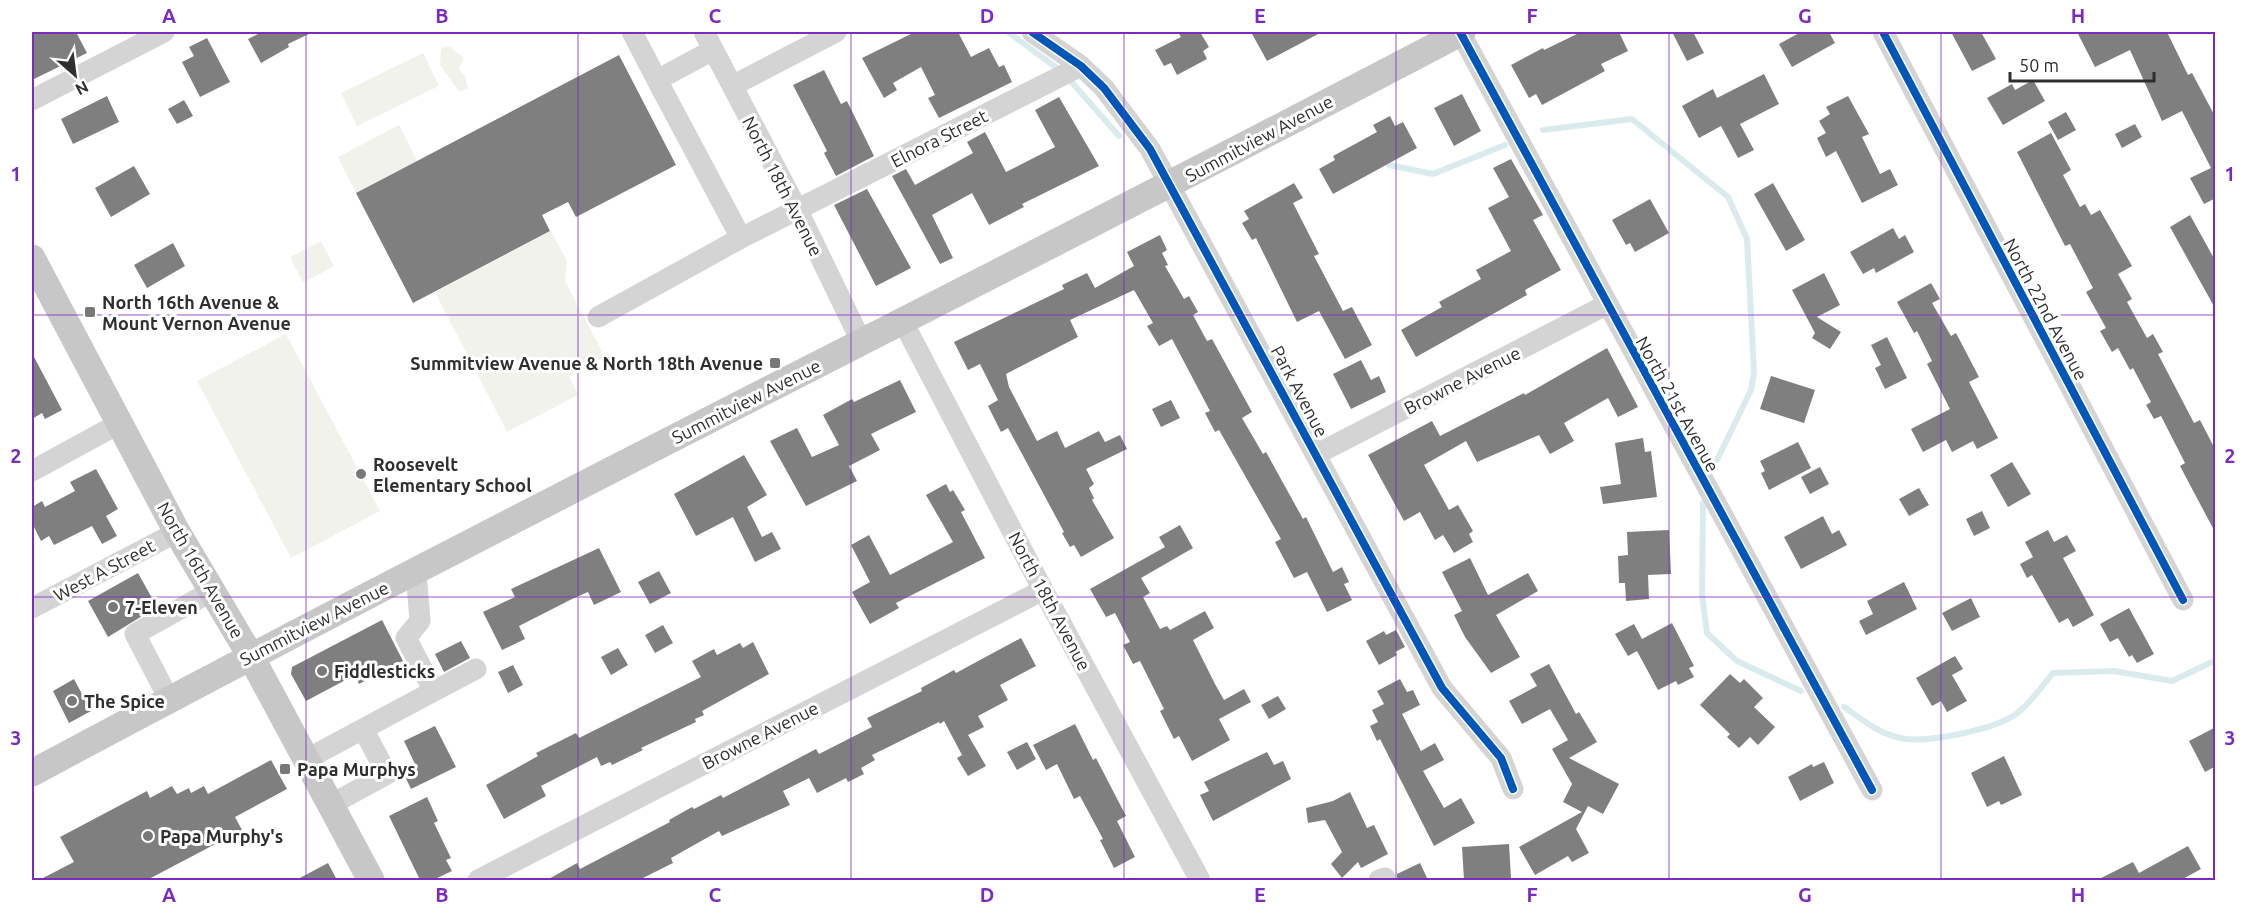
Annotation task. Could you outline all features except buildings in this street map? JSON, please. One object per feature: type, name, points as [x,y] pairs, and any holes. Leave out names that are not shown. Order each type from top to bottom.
[{"type":"main road","name":"Summitview Avenue","points":[[32,773],[250,655],[1171,184],[1461,32]]},
{"type":"main road","name":"North 16th Avenue","points":[[32,258],[177,532],[250,655],[371,880]]},
{"type":"street","points":[[32,100],[164,32]]},
{"type":"street","points":[[632,32],[741,238]]},
{"type":"street","points":[[732,86],[836,32]]},
{"type":"street","name":"Park Avenue","points":[[1032,32],[1070,72],[1104,88],[1131,120],[1171,184],[1442,688],[1501,758],[1513,789]]},
{"type":"street","name":"North 21st Avenue","points":[[1461,32],[1606,305],[1872,790]]},
{"type":"street","name":"North 22nd Avenue","points":[[1883,32],[2183,600]]},
{"type":"street","points":[[657,80],[708,41]]},
{"type":"street","name":"North 18th Avenue","points":[[708,41],[798,211],[861,341]]},
{"type":"street","name":"Elnora Street","points":[[598,317],[741,238],[1070,72]]},
{"type":"street","name":"Browne Avenue","points":[[1317,454],[1606,305]]},
{"type":"street","name":"North 18th Avenue","points":[[902,320],[1043,590],[1200,880]]},
{"type":"street","points":[[32,471],[120,423]]},
{"type":"street","name":"West A Street","points":[[32,608],[177,532]]},
{"type":"street","points":[[416,572],[420,621],[406,638],[434,691]]},
{"type":"street","name":"Browne Avenue","points":[[478,880],[1043,590]]},
{"type":"street","points":[[169,699],[135,634],[212,591]]},
{"type":"street","points":[[307,759],[476,669]]},
{"type":"street","points":[[332,804],[387,774],[363,729]]},
{"type":"shaded area","points":[[445,46],[450,47],[464,58],[459,69],[465,76],[468,89],[459,91],[440,65],[441,49]]},
{"type":"shaded area","points":[[423,53],[439,86],[357,126],[341,93]]},
{"type":"shaded area","points":[[399,125],[417,161],[356,193],[338,157]]},
{"type":"shaded area","points":[[551,231],[567,261],[565,281],[605,357],[569,376],[578,395],[507,432],[435,292]]},
{"type":"shaded area","points":[[321,241],[334,266],[303,283],[290,257]]},
{"type":"shaded area","points":[[286,334],[380,511],[291,558],[197,381]]},
{"type":"waterway","points":[[1008,32],[1061,71]]},
{"type":"waterway","points":[[1068,78],[1119,136]]},
{"type":"waterway","points":[[1543,130],[1632,119],[1728,197],[1747,239],[1754,372],[1751,390],[1717,460]]},
{"type":"waterway","points":[[1389,165],[1433,174],[1505,145]]},
{"type":"waterway","points":[[1703,503],[1702,595],[1707,633],[1737,661],[1801,691]]},
{"type":"waterway","points":[[1844,707],[1889,735],[1908,739],[1940,737],[1975,730],[2016,714],[2053,673],[2114,671],[2172,681],[2216,660]]},
{"type":"cycle path","points":[[1032,32],[1081,66],[1104,88],[1150,149],[1442,688],[1501,758],[1513,789]]},
{"type":"cycle path","points":[[1460,32],[1872,790]]},
{"type":"cycle path","points":[[1883,32],[2183,600]]},
{"type":"place","name":"North 16th Avenue & Mount Vernon Avenue","points":[[90,312]]},
{"type":"place","name":"Summitview Avenue & North 18th Avenue","points":[[775,363]]},
{"type":"place","name":"Roosevelt Elementary School","points":[[361,474]]},
{"type":"place","name":"7-Eleven","points":[[113,607]]},
{"type":"place","name":"Fiddlesticks","points":[[322,671]]},
{"type":"place","name":"The Spice","points":[[72,701]]},
{"type":"place","name":"Papa Murphys","points":[[285,769]]},
{"type":"place","name":"Papa Murphy's","points":[[148,836]]}]
